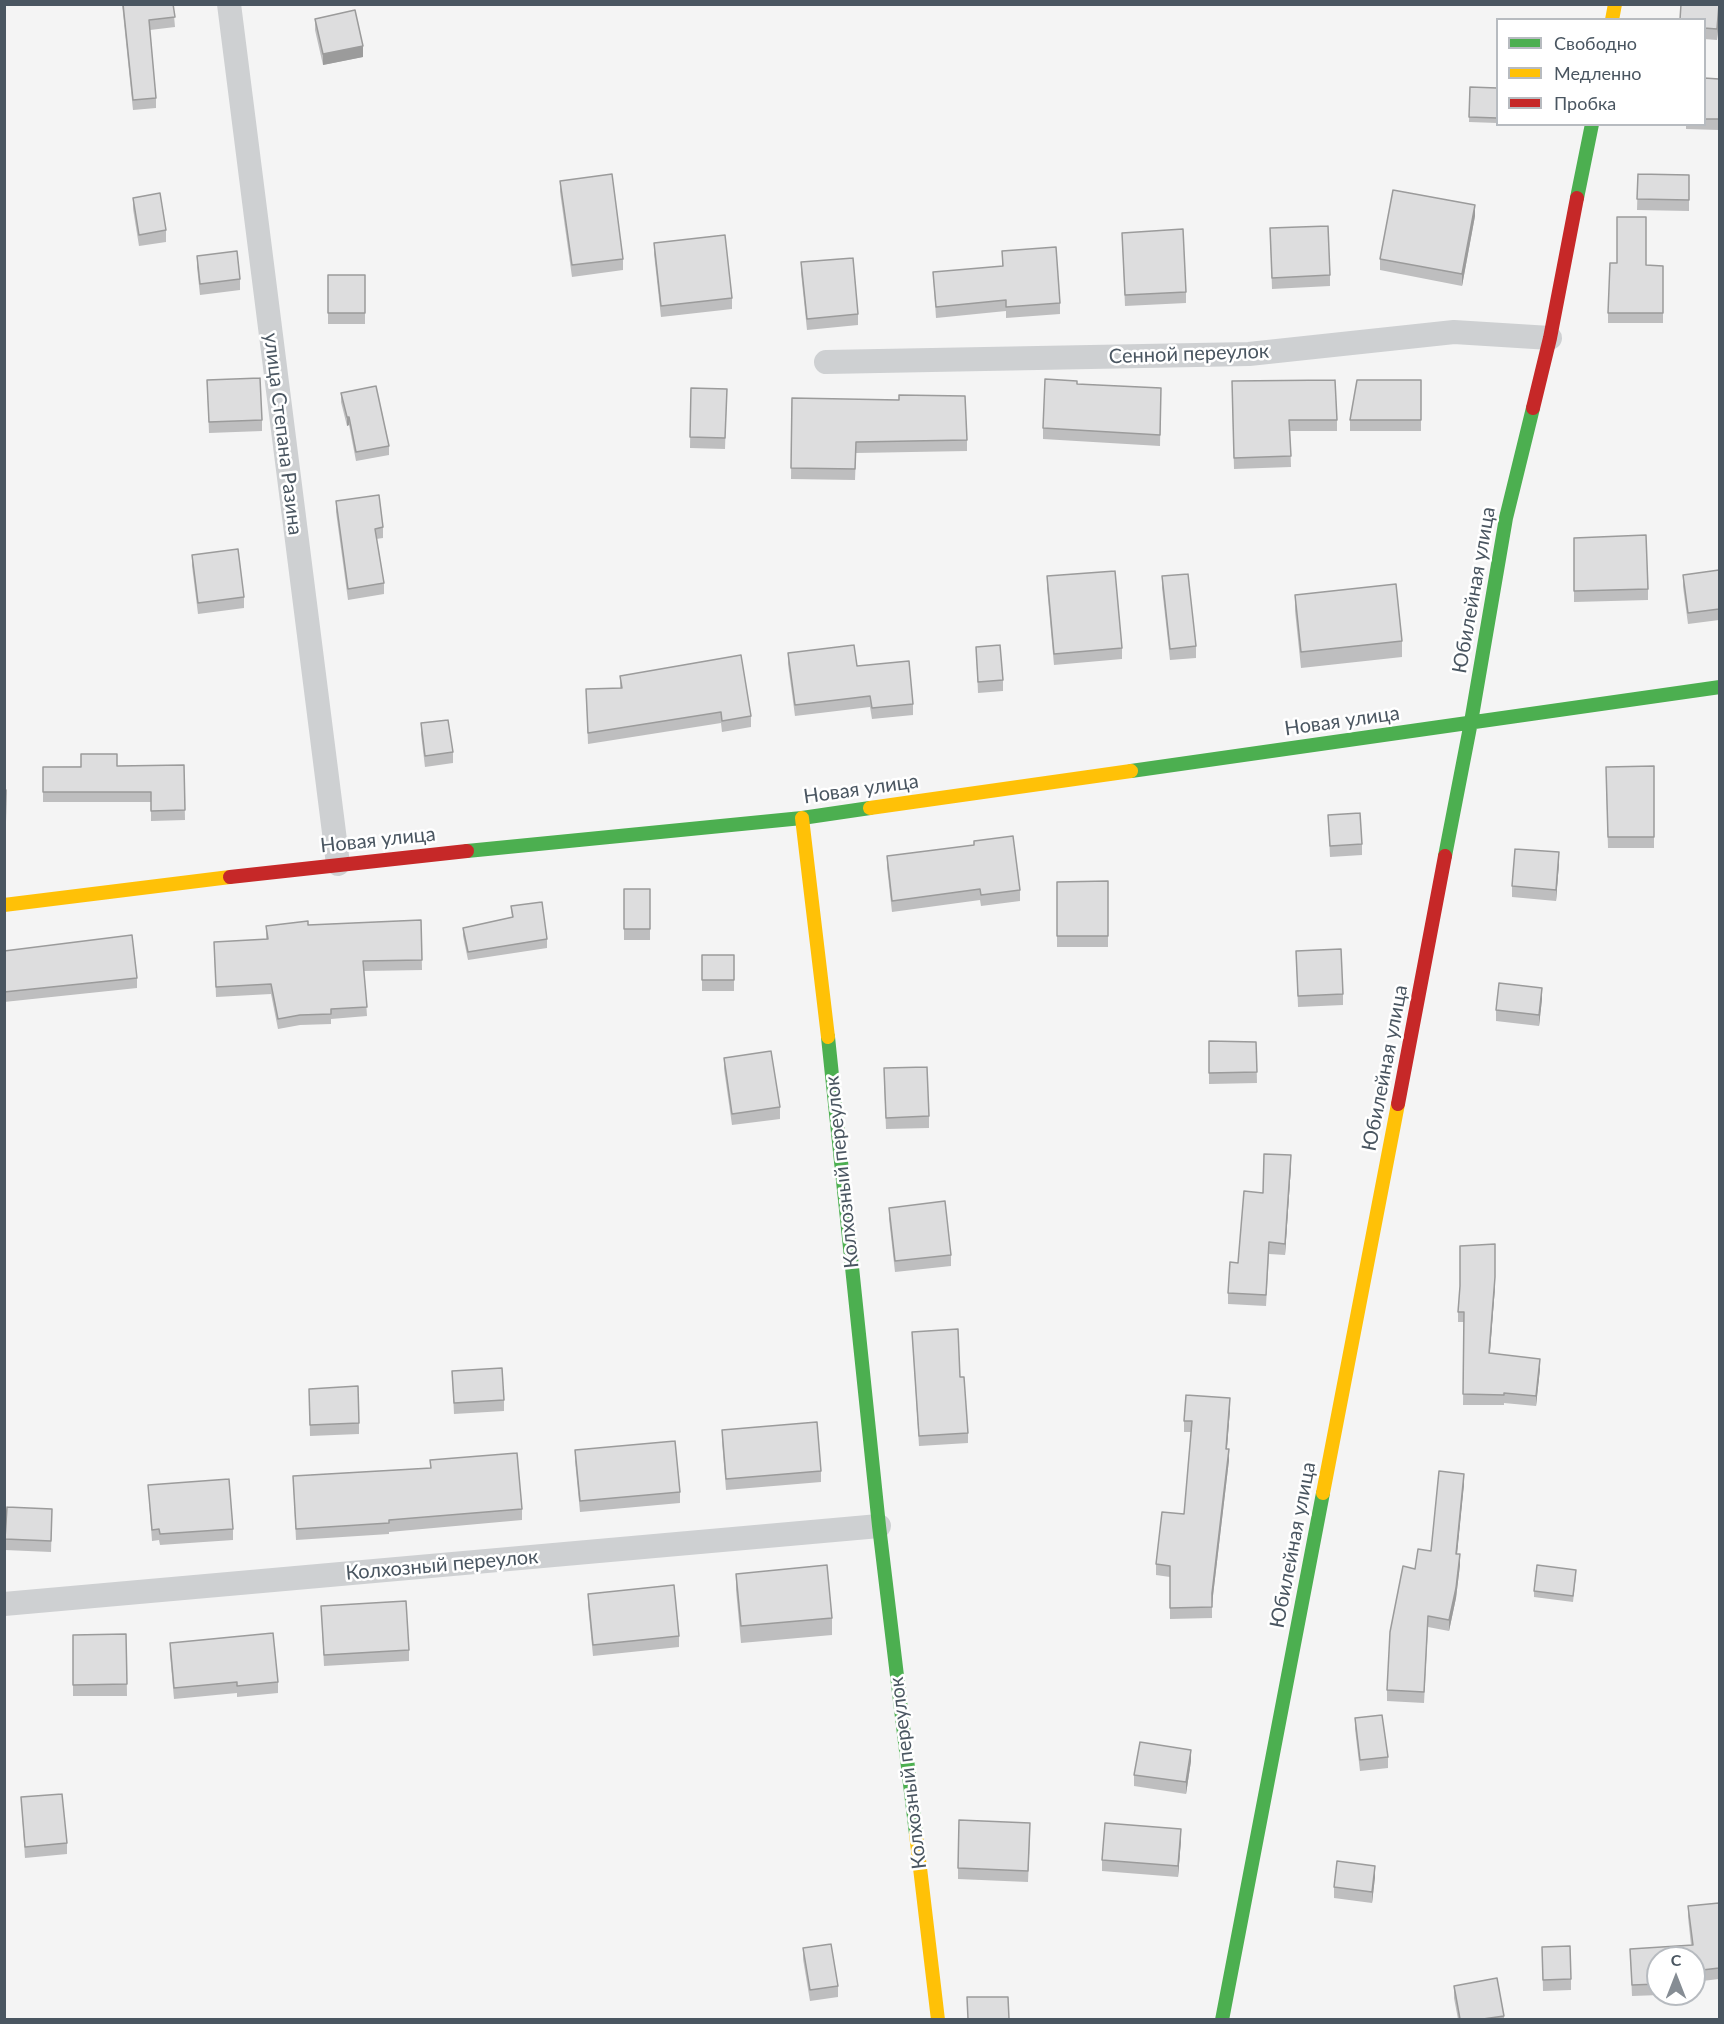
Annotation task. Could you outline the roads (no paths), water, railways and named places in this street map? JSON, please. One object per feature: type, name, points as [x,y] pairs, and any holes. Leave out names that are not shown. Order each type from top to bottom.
[{"type":"street","name":"улица Степана Разина","points":[[229,4],[338,864]]},
{"type":"street","name":"Юбилейная улица","points":[[1222,2019],[1471,722],[1506,518],[1550,338],[1592,126]]},
{"type":"street","name":"Сенной переулок","points":[[826,362],[1249,354],[1454,332],[1550,338]]},
{"type":"street","name":"Новая улица","points":[[4,905],[338,864],[802,818],[1719,687]]},
{"type":"street","name":"Колхозный переулок","points":[[802,818],[836,1108],[879,1527],[938,2019]]},
{"type":"street","name":"Колхозный переулок","points":[[4,1604],[879,1527]]}]
